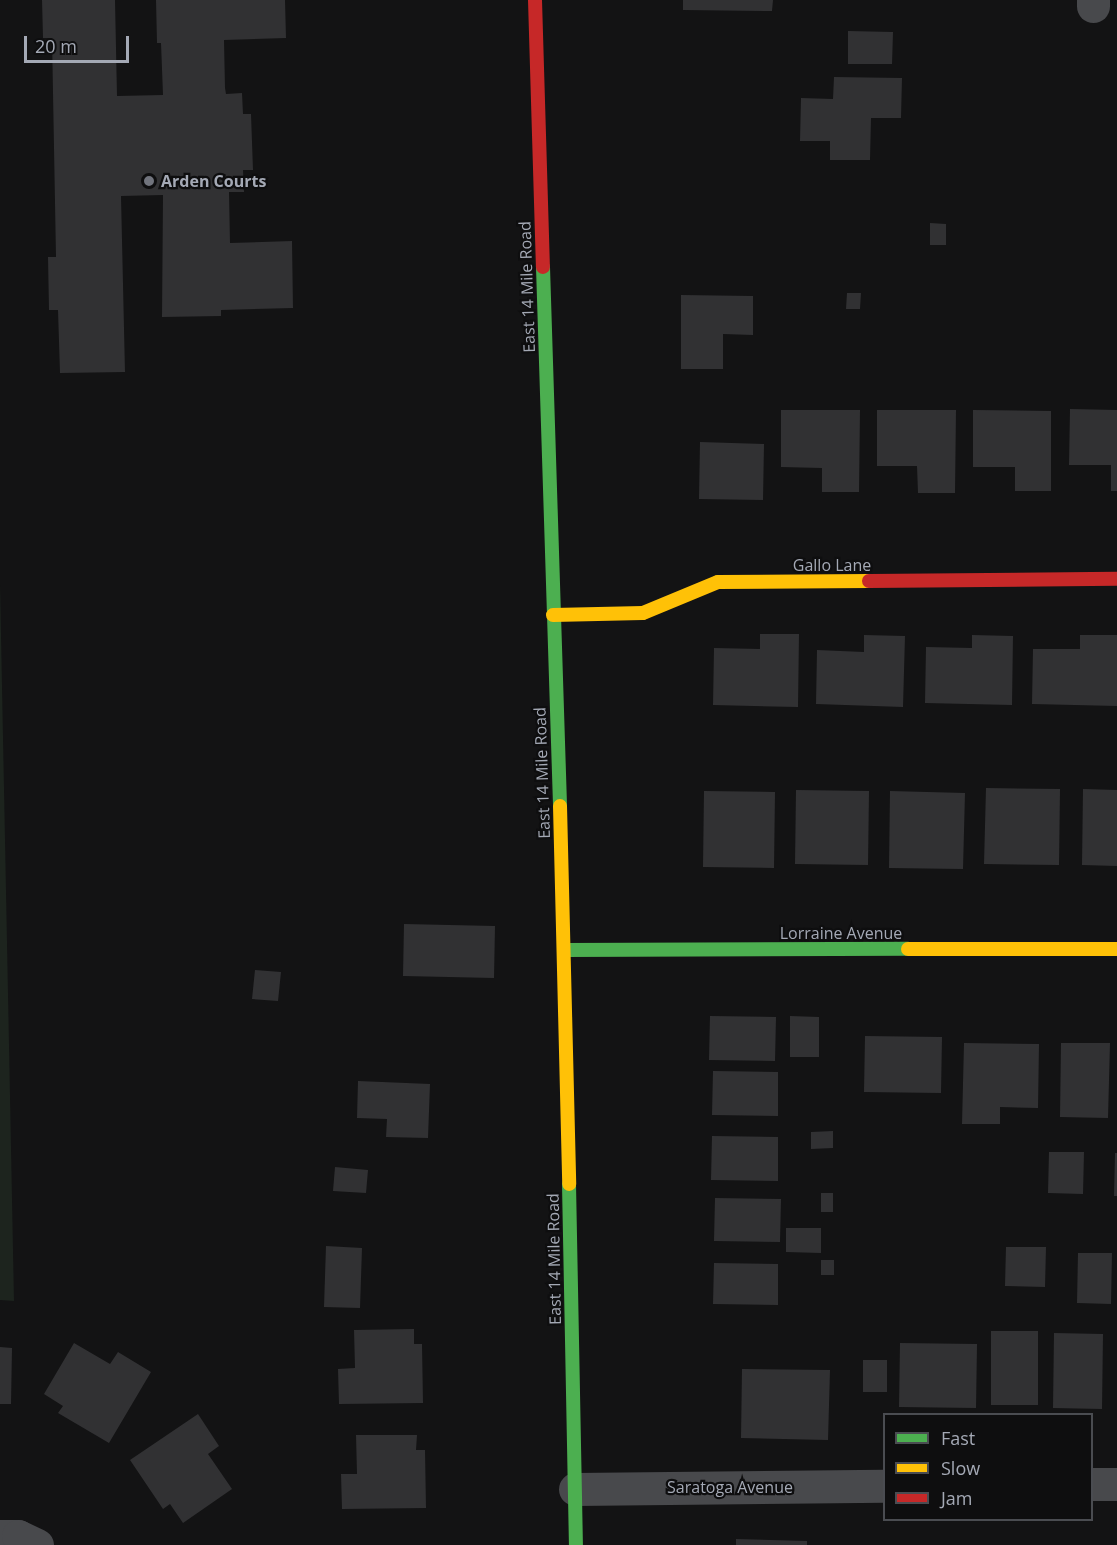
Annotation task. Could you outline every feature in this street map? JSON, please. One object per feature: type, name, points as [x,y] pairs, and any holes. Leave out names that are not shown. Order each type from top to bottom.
[{"type":"main road","name":"East 14 Mile Road","points":[[535,0],[565,950],[576,1545]]},
{"type":"main road","name":"Gallo Lane","points":[[553,615],[643,613],[718,582],[1117,579]]},
{"type":"main road","name":"Lorraine Avenue","points":[[565,950],[1117,949]]},
{"type":"street","points":[[1093,1484],[1117,1484]]},
{"type":"street","name":"Saratoga Avenue","points":[[574,1489],[883,1486]]},
{"type":"street","points":[[0,1536],[18,1536],[37,1545]]},
{"type":"shaded area","points":[[0,583],[14,1301],[0,1300]]},
{"type":"building","name":"Arden Courts","points":[[42,0],[115,0],[117,96],[163,95],[161,43],[157,43],[156,0],[285,0],[286,38],[224,40],[225,88],[226,94],[242,93],[243,114],[251,114],[253,170],[243,170],[244,192],[229,192],[230,243],[292,241],[293,308],[221,310],[221,316],[162,317],[163,195],[121,196],[125,372],[60,373],[58,310],[49,310],[48,257],[56,257],[52,38],[43,38]]},
{"type":"building","points":[[683,0],[773,0],[772,11],[683,10]]},
{"type":"building","points":[[848,31],[893,32],[892,64],[848,64]]},
{"type":"building","points":[[834,77],[902,78],[901,118],[871,118],[870,160],[830,160],[830,141],[800,141],[801,98],[833,99]]},
{"type":"building","points":[[930,223],[946,224],[946,245],[930,245]]},
{"type":"building","points":[[847,293],[861,293],[860,309],[846,309]]},
{"type":"building","points":[[681,295],[753,296],[753,335],[723,334],[723,369],[681,369]]},
{"type":"building","points":[[1070,409],[1117,410],[1117,491],[1111,491],[1111,465],[1069,465]]},
{"type":"building","points":[[781,410],[860,410],[859,492],[822,492],[822,468],[781,467]]},
{"type":"building","points":[[877,410],[956,410],[955,493],[918,493],[917,466],[877,466]]},
{"type":"building","points":[[973,410],[1051,411],[1051,491],[1015,491],[1015,467],[973,467]]},
{"type":"building","points":[[700,442],[764,444],[763,500],[699,499]]},
{"type":"building","points":[[760,634],[799,634],[798,707],[713,705],[714,648],[760,649]]},
{"type":"building","points":[[864,635],[905,636],[903,707],[816,704],[817,650],[864,652]]},
{"type":"building","points":[[972,635],[1013,636],[1012,705],[925,703],[926,647],[972,648]]},
{"type":"building","points":[[1080,635],[1117,635],[1117,706],[1032,704],[1033,649],[1080,649]]},
{"type":"building","points":[[986,788],[1060,789],[1059,865],[984,864]]},
{"type":"building","points":[[1083,789],[1117,790],[1117,866],[1082,865]]},
{"type":"building","points":[[796,790],[869,791],[868,865],[795,864]]},
{"type":"building","points":[[704,791],[775,792],[774,868],[703,867]]},
{"type":"building","points":[[890,791],[965,793],[963,869],[889,868]]},
{"type":"building","points":[[404,924],[495,926],[494,978],[403,976]]},
{"type":"building","points":[[255,970],[281,972],[278,1001],[252,999]]},
{"type":"building","points":[[710,1016],[776,1017],[775,1061],[709,1060]]},
{"type":"building","points":[[790,1016],[819,1017],[819,1057],[790,1057]]},
{"type":"building","points":[[865,1036],[942,1037],[941,1093],[864,1092]]},
{"type":"building","points":[[964,1043],[1039,1044],[1038,1108],[1000,1107],[1000,1124],[962,1124]]},
{"type":"building","points":[[1061,1043],[1110,1043],[1108,1118],[1060,1117]]},
{"type":"building","points":[[713,1071],[778,1072],[778,1116],[712,1115]]},
{"type":"building","points":[[358,1081],[430,1084],[428,1138],[386,1137],[387,1119],[357,1118]]},
{"type":"building","points":[[833,1131],[833,1148],[811,1149],[811,1132]]},
{"type":"building","points":[[712,1136],[778,1137],[778,1181],[711,1180]]},
{"type":"building","points":[[1049,1152],[1084,1152],[1083,1194],[1048,1193]]},
{"type":"building","points":[[1115,1153],[1117,1153],[1117,1196],[1114,1196]]},
{"type":"building","points":[[335,1167],[368,1170],[366,1193],[333,1191]]},
{"type":"building","points":[[821,1193],[833,1193],[833,1212],[821,1212]]},
{"type":"building","points":[[715,1198],[781,1199],[780,1242],[714,1241]]},
{"type":"building","points":[[786,1228],[821,1228],[821,1253],[786,1252]]},
{"type":"building","points":[[326,1246],[362,1248],[360,1308],[324,1307]]},
{"type":"building","points":[[1006,1247],[1046,1247],[1045,1287],[1005,1286]]},
{"type":"building","points":[[1078,1253],[1112,1253],[1111,1304],[1077,1303]]},
{"type":"building","points":[[821,1260],[834,1260],[834,1275],[821,1275]]},
{"type":"building","points":[[714,1263],[778,1264],[778,1305],[713,1304]]},
{"type":"building","points":[[414,1329],[414,1344],[422,1344],[423,1403],[339,1404],[338,1369],[355,1368],[354,1330]]},
{"type":"building","points":[[991,1331],[1038,1331],[1038,1405],[991,1405]]},
{"type":"building","points":[[1054,1333],[1103,1334],[1102,1409],[1053,1408]]},
{"type":"building","points":[[74,1343],[110,1364],[118,1352],[151,1372],[109,1443],[58,1413],[63,1406],[44,1394]]},
{"type":"building","points":[[900,1343],[977,1344],[976,1408],[899,1407]]},
{"type":"building","points":[[0,1347],[12,1348],[11,1404],[0,1404]]},
{"type":"building","points":[[863,1360],[887,1360],[887,1392],[863,1392]]},
{"type":"building","points":[[742,1369],[830,1370],[828,1440],[741,1438]]},
{"type":"building","points":[[198,1414],[219,1446],[208,1454],[232,1489],[183,1523],[170,1504],[163,1509],[130,1460]]},
{"type":"building","points":[[356,1435],[417,1435],[416,1450],[425,1450],[426,1508],[342,1509],[341,1474],[357,1474]]},
{"type":"building","points":[[736,1539],[807,1541],[807,1545],[736,1545]]},
{"type":"traffic: fast","points":[[543,267],[560,806]]},
{"type":"traffic: fast","points":[[565,950],[908,949]]},
{"type":"traffic: fast","points":[[569,1184],[576,1545]]},
{"type":"traffic: slow","points":[[553,615],[643,613],[718,582],[869,581]]},
{"type":"traffic: slow","points":[[560,806],[569,1184]]},
{"type":"traffic: slow","points":[[908,949],[1117,949]]},
{"type":"traffic: jam","points":[[535,0],[543,267]]},
{"type":"traffic: jam","points":[[869,581],[1117,579]]},
{"type":"place","name":"Arden Courts","points":[[149,181]]}]
